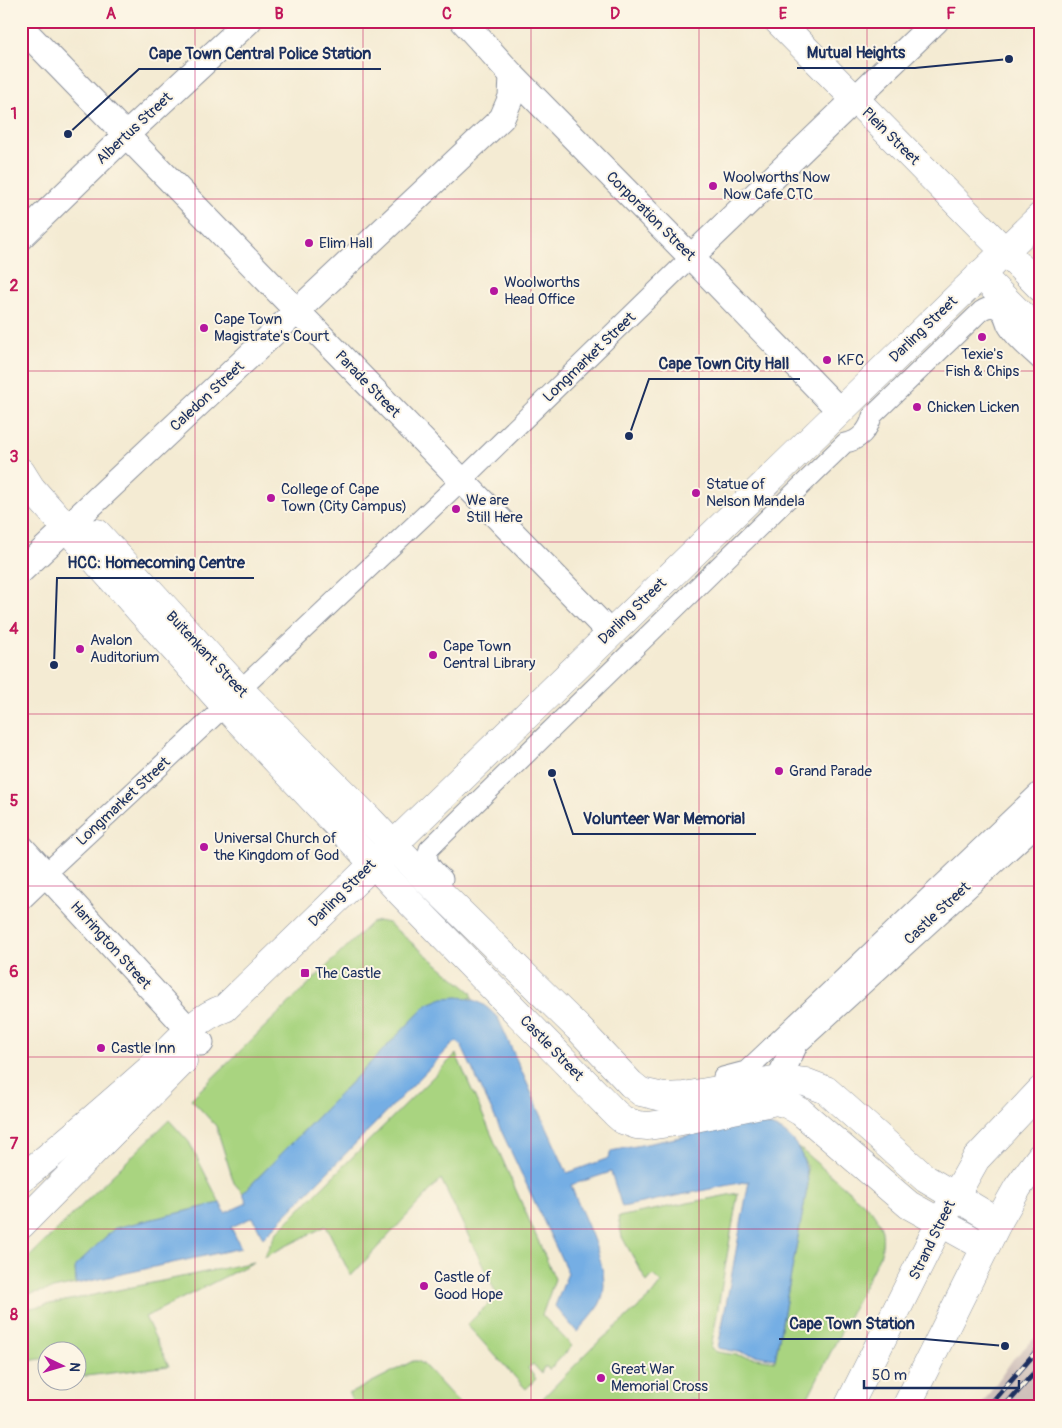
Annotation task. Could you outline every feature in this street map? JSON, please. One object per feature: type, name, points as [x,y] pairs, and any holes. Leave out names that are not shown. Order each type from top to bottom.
[{"type":"main road","name":"Plein Street","points":[[778,21],[1041,288]]},
{"type":"main road","name":"Darling Street","points":[[21,1225],[195,1037],[207,1016],[225,1008],[1041,216]]},
{"type":"main road","points":[[980,274],[1041,336]]},
{"type":"main road","name":"Buitenkant Street","points":[[21,465],[41,478],[73,521],[233,698],[383,853]]},
{"type":"main road","name":"Buitenkant Street","points":[[21,472],[31,488],[73,521]]},
{"type":"main road","name":"Castle Street","points":[[383,853],[401,893],[623,1120],[637,1125],[662,1124],[805,1082],[826,1090],[926,1179],[998,1222]]},
{"type":"main road","name":"Darling Street","points":[[21,1179],[54,1153],[150,1069],[195,1037]]},
{"type":"main road","points":[[778,1090],[788,1104],[801,1112],[909,1205],[985,1247]]},
{"type":"main road","name":"Strand Street","points":[[848,1407],[940,1223],[976,1160],[1041,1090]]},
{"type":"main road","points":[[906,1407],[998,1222],[1018,1187],[1041,1156]]},
{"type":"main road","points":[[21,1207],[69,1175]]},
{"type":"street","name":"Albertus Street","points":[[21,237],[126,135],[249,21]]},
{"type":"street","name":"Corporation Street","points":[[463,21],[512,75],[839,410]]},
{"type":"street","name":"Longmarket Street","points":[[21,897],[462,481],[936,21]]},
{"type":"street","name":"Parade Street","points":[[21,26],[610,634]]},
{"type":"street","name":"Caledon Street","points":[[21,570],[502,118],[511,97],[512,75]]},
{"type":"street","points":[[502,118],[516,114],[531,114],[546,117],[560,124]]},
{"type":"street","points":[[1041,362],[1006,326],[1005,316],[998,310],[993,307],[981,311],[872,416],[870,427],[854,442],[845,444],[428,849],[427,855],[430,866],[540,982],[550,982],[564,996],[562,1006],[590,1035],[601,1034],[614,1050],[613,1059],[637,1084],[657,1091],[746,1071],[1041,790]]},
{"type":"street","name":"Castle Street","points":[[778,1090],[796,1042],[1041,818]]},
{"type":"street","name":"Harrington Street","points":[[21,847],[195,1037]]},
{"type":"shaded area","points":[[1041,1332],[1041,1407],[980,1407],[1013,1359]]},
{"type":"green space","points":[[379,921],[388,923],[471,992],[473,998],[450,998],[428,1004],[243,1193],[234,1183],[216,1126],[191,1099],[371,923]]},
{"type":"green space","points":[[456,1054],[555,1279],[542,1315],[572,1346],[549,1370],[547,1367],[544,1367],[541,1373],[533,1364],[528,1368],[536,1379],[526,1389],[467,1325],[497,1295],[441,1179],[351,1276],[326,1226],[264,1257],[276,1233]]},
{"type":"green space","points":[[169,1120],[189,1142],[220,1203],[115,1228],[75,1266],[76,1284],[21,1296],[21,1265]]},
{"type":"green space","points":[[797,1146],[871,1210],[880,1225],[882,1235],[881,1253],[803,1407],[710,1407],[689,1398],[685,1407],[543,1407],[539,1402],[593,1347],[650,1297],[661,1283],[653,1275],[647,1282],[622,1237],[618,1217],[738,1193],[711,1348],[717,1352],[775,1361],[808,1184],[807,1166]]},
{"type":"green space","points":[[254,1262],[145,1317],[169,1366],[88,1376],[88,1340],[38,1340],[38,1359],[21,1362],[21,1310]]},
{"type":"green space","points":[[413,1361],[423,1364],[463,1407],[350,1407],[349,1405],[353,1403],[349,1394]]},
{"type":"water","points":[[458,997],[480,1003],[498,1018],[567,1173],[609,1158],[611,1151],[746,1124],[759,1124],[776,1128],[792,1139],[805,1164],[808,1184],[775,1359],[718,1348],[749,1181],[622,1207],[611,1172],[571,1185],[596,1245],[604,1278],[603,1293],[599,1305],[577,1332],[555,1306],[568,1273],[461,1045],[457,1042],[263,1238],[253,1217],[231,1227],[241,1248],[76,1284],[75,1266],[115,1228],[220,1203],[225,1213],[247,1203],[243,1193],[428,1004],[443,998]]},
{"type":"railway","points":[[988,1407],[1041,1346]]},
{"type":"railway","points":[[1004,1407],[1041,1365]]},
{"type":"place","name":"Mutual Heights","points":[[1009,59]]},
{"type":"place","name":"Cape Town Central Police Station","points":[[68,134]]},
{"type":"place","name":"Woolworths Now Now Cafe CTC","points":[[713,186]]},
{"type":"place","name":"Elim Hall","points":[[309,243]]},
{"type":"place","name":"Woolworths Head Office","points":[[494,291]]},
{"type":"place","name":"Cape Town Magistrate's Court","points":[[204,328]]},
{"type":"place","name":"Texie's Fish & Chips","points":[[982,337]]},
{"type":"place","name":"KFC","points":[[827,360]]},
{"type":"place","name":"Chicken Licken","points":[[917,407]]},
{"type":"place","name":"Cape Town City Hall","points":[[629,436]]},
{"type":"place","name":"Statue of Nelson Mandela","points":[[696,493]]},
{"type":"place","name":"College of Cape Town (City Campus)","points":[[271,498]]},
{"type":"place","name":"We are Still Here","points":[[456,509]]},
{"type":"place","name":"Avalon Auditorium","points":[[80,649]]},
{"type":"place","name":"Cape Town Central Library","points":[[433,655]]},
{"type":"place","name":"HCC: Homecoming Centre","points":[[54,665]]},
{"type":"place","name":"Grand Parade","points":[[779,771]]},
{"type":"place","name":"Volunteer War Memorial","points":[[552,773]]},
{"type":"place","name":"Universal Church of the Kingdom of God","points":[[204,847]]},
{"type":"place","name":"The Castle","points":[[305,973]]},
{"type":"place","name":"Castle Inn","points":[[101,1048]]},
{"type":"place","name":"Castle of Good Hope","points":[[424,1286]]},
{"type":"place","name":"Cape Town Station","points":[[1005,1346]]},
{"type":"place","name":"Great War Memorial Cross","points":[[601,1378]]}]
